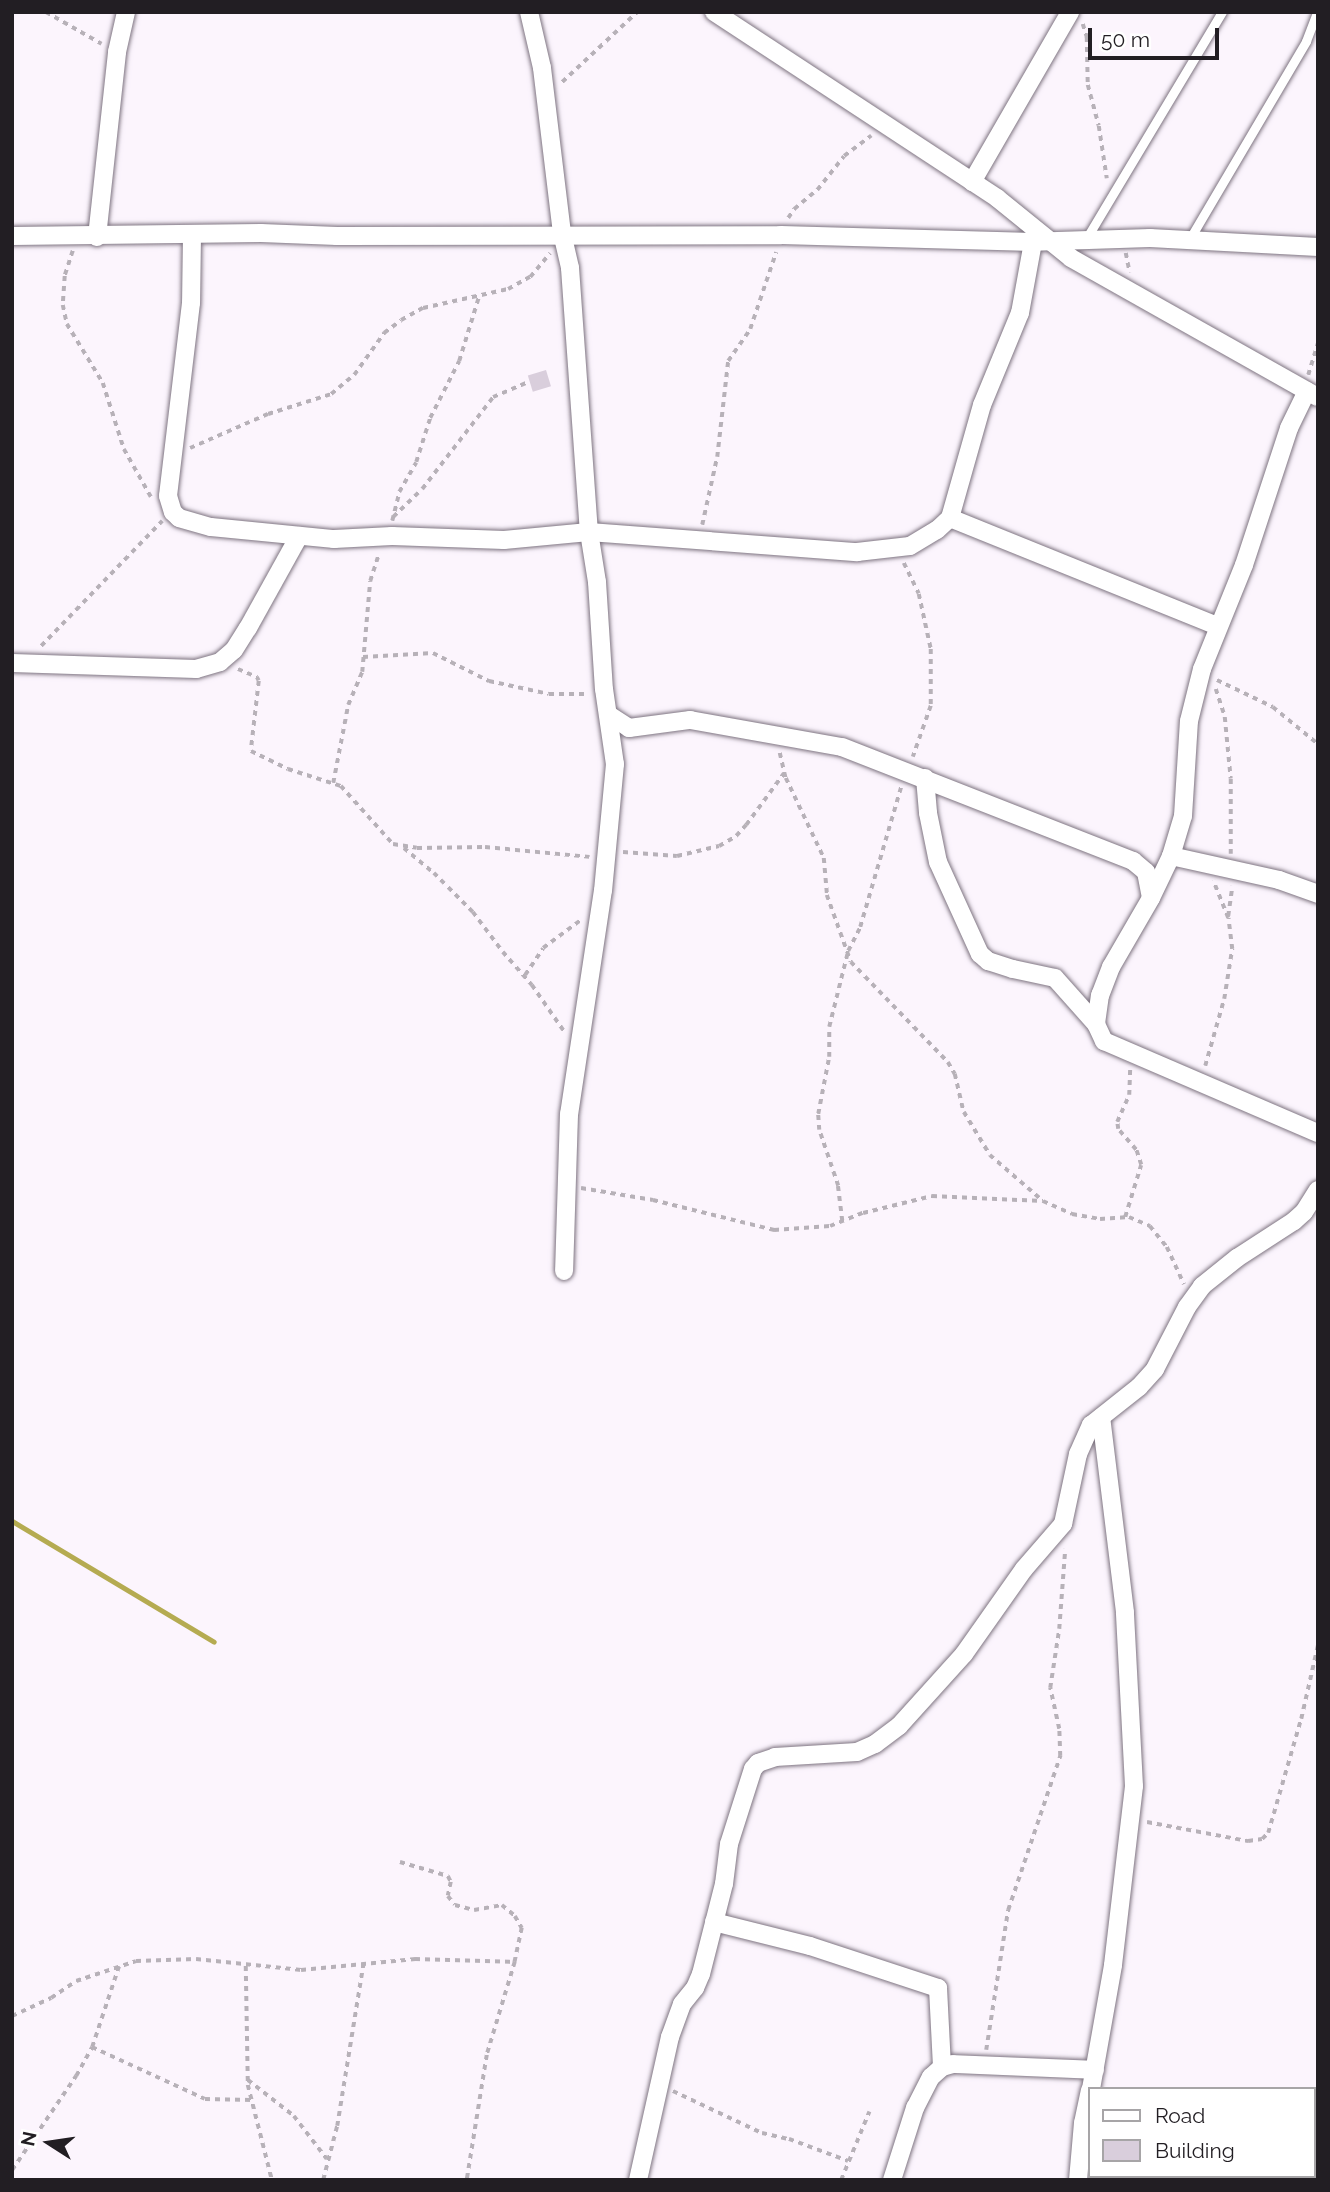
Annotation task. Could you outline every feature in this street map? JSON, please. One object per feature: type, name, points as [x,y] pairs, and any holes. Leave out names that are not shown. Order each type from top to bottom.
[{"type":"street","points":[[89,237],[117,52],[126,12]]},
{"type":"street","points":[[529,12],[542,68],[562,233],[570,268],[589,532],[597,582],[605,694],[615,764],[602,896],[569,1114],[564,1271]]},
{"type":"street","points":[[714,12],[1015,211],[1040,242],[1312,394],[1289,428],[1244,565],[1217,626],[1189,721],[1183,816],[1171,856],[1152,898],[1111,967],[1100,995],[1097,1024]]},
{"type":"street","points":[[972,182],[1076,17]]},
{"type":"street","points":[[12,236],[562,233],[781,235],[1040,242],[1122,238],[1318,247]]},
{"type":"street","points":[[192,236],[191,303],[172,456],[169,515],[211,527],[299,536],[493,541],[589,532],[858,552],[895,550],[922,540],[950,518],[982,405],[1020,313],[1040,242]]},
{"type":"street","points":[[950,518],[1217,626]]},
{"type":"street","points":[[16,663],[196,669],[220,662],[234,650],[248,628],[299,536]]},
{"type":"street","points":[[609,715],[629,728],[690,720],[842,747],[1133,861],[1146,872],[1152,898]]},
{"type":"street","points":[[925,778],[928,813],[938,862],[980,954],[988,961],[1055,978],[1097,1024],[1104,1041],[1120,1050],[1318,1133]]},
{"type":"street","points":[[1171,856],[1279,880],[1318,894]]},
{"type":"street","points":[[638,2180],[658,2085],[676,2018],[698,1982],[724,1884],[729,1844],[755,1766],[775,1757],[857,1752],[875,1744],[898,1726],[964,1654],[1024,1569],[1063,1524],[1081,1443],[1091,1425],[1139,1387],[1155,1369],[1192,1299],[1202,1286],[1227,1265],[1294,1221],[1304,1212],[1318,1190]]},
{"type":"street","points":[[1092,2087],[1113,1965],[1131,1819],[1134,1750],[1125,1612],[1101,1417]]},
{"type":"street","points":[[714,1922],[810,1946],[938,1988],[942,2067]]},
{"type":"street","points":[[892,2180],[915,2108],[931,2077],[942,2067],[1095,2070]]},
{"type":"street","points":[[1078,2180],[1083,2123],[1088,2102]]},
{"type":"lane","points":[[1087,239],[1222,12]]},
{"type":"lane","points":[[1189,240],[1306,41],[1317,12]]},
{"type":"path","points":[[46,12],[117,52]]},
{"type":"path","points":[[547,114],[557,88],[565,77],[602,48],[637,12]]},
{"type":"path","points":[[1076,17],[1087,37],[1088,85],[1099,126],[1110,201]]},
{"type":"path","points":[[698,540],[717,457],[728,361],[750,329],[759,310],[781,235],[794,209],[817,190],[844,156],[885,124]]},
{"type":"path","points":[[172,456],[268,414],[331,394],[354,375],[384,333],[401,320],[423,309],[508,289],[530,276],[562,233]]},
{"type":"path","points":[[16,663],[46,643],[169,515],[124,449],[103,383],[67,324],[63,305],[65,276],[71,254],[89,237]]},
{"type":"path","points":[[1122,238],[1135,295]]},
{"type":"path","points":[[332,783],[348,705],[360,679],[370,581],[399,492],[416,462],[430,418],[459,361],[479,296]]},
{"type":"path","points":[[1312,394],[1308,374],[1318,343]]},
{"type":"path","points":[[366,537],[393,517],[422,489],[493,397],[526,383]]},
{"type":"path","points":[[842,1221],[838,1186],[819,1130],[818,1114],[829,1057],[829,1027],[848,951],[860,927],[907,771],[931,706],[931,649],[919,594],[895,550]]},
{"type":"path","points":[[363,657],[433,653],[489,681],[549,694],[605,694]]},
{"type":"path","points":[[220,662],[257,677],[251,751],[288,769],[332,783],[352,796],[389,841],[402,847],[434,873],[473,912],[525,975],[558,1024],[580,1047]]},
{"type":"path","points":[[1205,673],[1273,707],[1318,744]]},
{"type":"path","points":[[1205,673],[1219,694],[1225,717],[1232,795],[1232,898],[1228,918]]},
{"type":"path","points":[[775,734],[784,773],[824,859],[827,895],[851,962],[948,1062],[955,1074],[964,1112],[990,1155],[1043,1201],[1072,1214],[1100,1219],[1137,1219],[1160,1234],[1192,1299]]},
{"type":"path","points":[[402,847],[464,845],[606,855],[677,856],[719,846],[736,836],[784,773]]},
{"type":"path","points":[[1201,1082],[1224,999],[1232,950],[1228,918],[1208,865]]},
{"type":"path","points":[[525,975],[542,948],[573,929],[602,896]]},
{"type":"path","points":[[1120,1050],[1131,1073],[1132,1084],[1116,1122],[1118,1129],[1136,1150],[1141,1165],[1125,1218]]},
{"type":"path","points":[[565,1186],[653,1199],[774,1230],[830,1226],[863,1213],[932,1196],[1043,1201]]},
{"type":"path","points":[[983,2066],[1008,1910],[1060,1756],[1059,1729],[1050,1688],[1066,1557],[1063,1524]]},
{"type":"path","points":[[1131,1819],[1248,1841],[1262,1839],[1268,1833],[1301,1719],[1318,1644]]},
{"type":"path","points":[[400,1862],[448,1876],[451,1882],[448,1896],[454,1905],[474,1910],[498,1905],[506,1908],[522,1928],[515,1962],[487,2055],[467,2180]]},
{"type":"path","points":[[12,2016],[51,1998],[67,1985],[136,1961],[196,1959],[301,1970],[415,1959],[515,1962]]},
{"type":"path","points":[[323,2180],[337,2126],[363,1965]]},
{"type":"path","points":[[12,2170],[76,2076],[92,2047],[119,1966]]},
{"type":"path","points":[[246,1966],[248,2080],[272,2180]]},
{"type":"path","points":[[92,2047],[205,2099],[251,2100]]},
{"type":"path","points":[[248,2080],[294,2116],[328,2160]]},
{"type":"path","points":[[658,2085],[762,2133],[789,2139],[848,2161]]},
{"type":"path","points":[[841,2180],[869,2112]]},
{"type":"building","points":[[546,370],[551,386],[533,392],[528,376]]},
{"type":"waterway","points":[[12,1521],[214,1642]]}]
